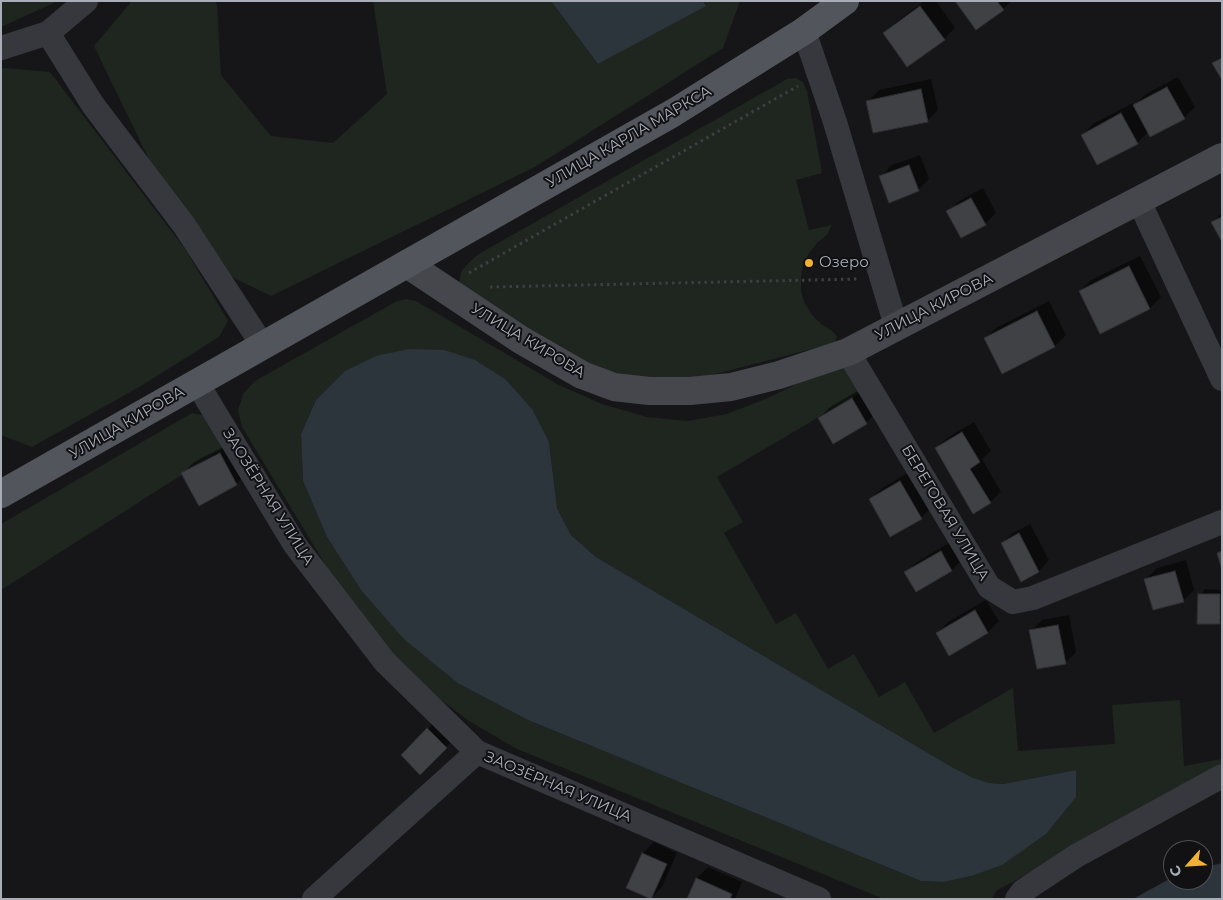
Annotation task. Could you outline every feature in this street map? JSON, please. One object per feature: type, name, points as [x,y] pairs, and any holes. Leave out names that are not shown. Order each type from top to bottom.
[{"type":"main road","name":"УЛИЦА КАРЛА МАРКСА","points":[[407,264],[673,113],[804,31],[845,1]]},
{"type":"main road","name":"УЛИЦА КИРОВА","points":[[1,494],[407,264]]},
{"type":"street","points":[[1,48],[48,33],[86,1]]},
{"type":"street","points":[[804,31],[836,122],[896,326]]},
{"type":"street","points":[[48,33],[93,105],[184,225],[263,346]]},
{"type":"street","name":"УЛИЦА КИРОВА","points":[[407,264],[521,340],[582,375],[614,387],[649,391],[690,391],[731,387],[780,375],[848,352],[1222,157]]},
{"type":"street","points":[[1139,201],[1222,379]]},
{"type":"street","name":"БЕРЕГОВАЯ УЛИЦА","points":[[848,352],[989,587],[1013,602],[1033,598],[1222,522]]},
{"type":"street","name":"ЗАОЗЁРНАЯ УЛИЦА","points":[[198,383],[296,545],[385,662],[477,752],[820,899]]},
{"type":"street","points":[[314,899],[477,752]]},
{"type":"street","points":[[1017,899],[1023,891],[1076,856],[1222,776]]},
{"type":"path","points":[[442,288],[819,74]]},
{"type":"path","points":[[481,287],[882,278]]},
{"type":"shaded area","points":[[1,1],[58,1],[1,27]]},
{"type":"shaded area","points":[[132,1],[215,1],[217,5],[221,75],[271,136],[333,143],[387,94],[373,1],[551,1],[598,64],[706,5],[703,1],[740,1],[723,48],[535,167],[271,296],[230,276],[157,176],[94,46]]},
{"type":"shaded area","points":[[551,1],[703,1],[706,6],[598,64]]},
{"type":"shaded area","points":[[1,69],[50,72],[185,249],[228,321],[219,337],[141,386],[32,447],[1,435]]},
{"type":"shaded area","points":[[796,78],[803,82],[807,91],[822,173],[796,180],[809,230],[832,225],[827,235],[809,253],[803,265],[801,291],[805,304],[812,315],[837,336],[836,341],[831,344],[704,377],[672,380],[640,378],[608,371],[578,360],[466,294],[459,282],[462,270],[477,255],[787,79]]},
{"type":"shaded area","points":[[407,299],[416,301],[559,385],[602,404],[647,417],[687,421],[727,414],[768,398],[845,360],[863,391],[717,477],[743,522],[724,533],[776,624],[796,613],[828,669],[854,654],[879,697],[905,682],[934,733],[1013,688],[1018,751],[1115,744],[1112,705],[1180,700],[1184,766],[1222,759],[1222,767],[996,891],[992,899],[884,899],[517,749],[469,721],[425,688],[386,650],[351,607],[242,427],[238,410],[243,394],[255,381],[397,301]],"holes":[[[345,371],[549,442],[557,508],[571,535],[596,557],[971,777],[989,783],[1003,784],[1076,770],[971,876],[944,882],[921,881],[528,720],[459,684],[361,590],[327,537],[303,481],[301,434],[316,400]]]},
{"type":"shaded area","points":[[409,349],[444,350],[475,360],[505,379],[532,409],[549,442],[557,508],[571,535],[596,557],[971,777],[989,783],[1003,784],[1076,770],[1076,797],[1046,834],[1002,865],[971,876],[944,882],[921,881],[528,720],[459,684],[404,639],[361,590],[327,537],[303,481],[301,434],[316,400],[345,371],[376,356]]},
{"type":"shaded area","points":[[192,413],[202,415],[215,428],[224,448],[1,590],[1,524]]},
{"type":"shaded area","points":[[1222,863],[1222,899],[1133,899],[1163,882],[1163,890],[1213,890],[1213,865]]},
{"type":"building","points":[[955,1],[997,1],[1004,10],[976,30]]},
{"type":"building","points":[[920,6],[945,40],[907,67],[883,33]]},
{"type":"building","points":[[1222,58],[1222,80],[1212,63]]},
{"type":"building","points":[[1167,87],[1185,119],[1150,137],[1133,105]]},
{"type":"building","points":[[921,89],[928,122],[873,133],[866,101]]},
{"type":"building","points":[[1121,113],[1138,144],[1097,165],[1081,135]]},
{"type":"building","points":[[909,165],[919,191],[889,203],[879,176]]},
{"type":"building","points":[[971,198],[986,225],[961,238],[946,211]]},
{"type":"building","points":[[1222,217],[1222,242],[1211,222]]},
{"type":"building","points":[[1129,266],[1150,309],[1100,334],[1079,291]]},
{"type":"building","points":[[1037,311],[1055,347],[1002,374],[984,338]]},
{"type":"building","points":[[852,398],[867,424],[833,444],[818,418]]},
{"type":"building","points":[[962,432],[980,462],[970,469],[991,503],[973,514],[935,448]]},
{"type":"building","points":[[220,453],[237,485],[199,506],[181,473]]},
{"type":"building","points":[[900,481],[922,519],[890,537],[869,499]]},
{"type":"building","points":[[1019,533],[1039,572],[1021,582],[1001,543]]},
{"type":"building","points":[[941,551],[952,571],[916,592],[904,572]]},
{"type":"building","points":[[1222,551],[1222,570],[1217,553]]},
{"type":"building","points":[[1175,571],[1184,602],[1153,610],[1144,579]]},
{"type":"building","points":[[1198,594],[1220,594],[1220,624],[1197,624]]},
{"type":"building","points":[[975,610],[988,633],[949,656],[936,633]]},
{"type":"building","points":[[1058,625],[1066,664],[1037,669],[1029,630]]},
{"type":"building","points":[[427,728],[447,748],[420,775],[401,755]]},
{"type":"building","points":[[642,853],[667,864],[651,899],[626,888]]},
{"type":"building","points":[[696,878],[732,894],[730,899],[687,899]]},
{"type":"place","name":"Озеро","points":[[809,263]]}]
